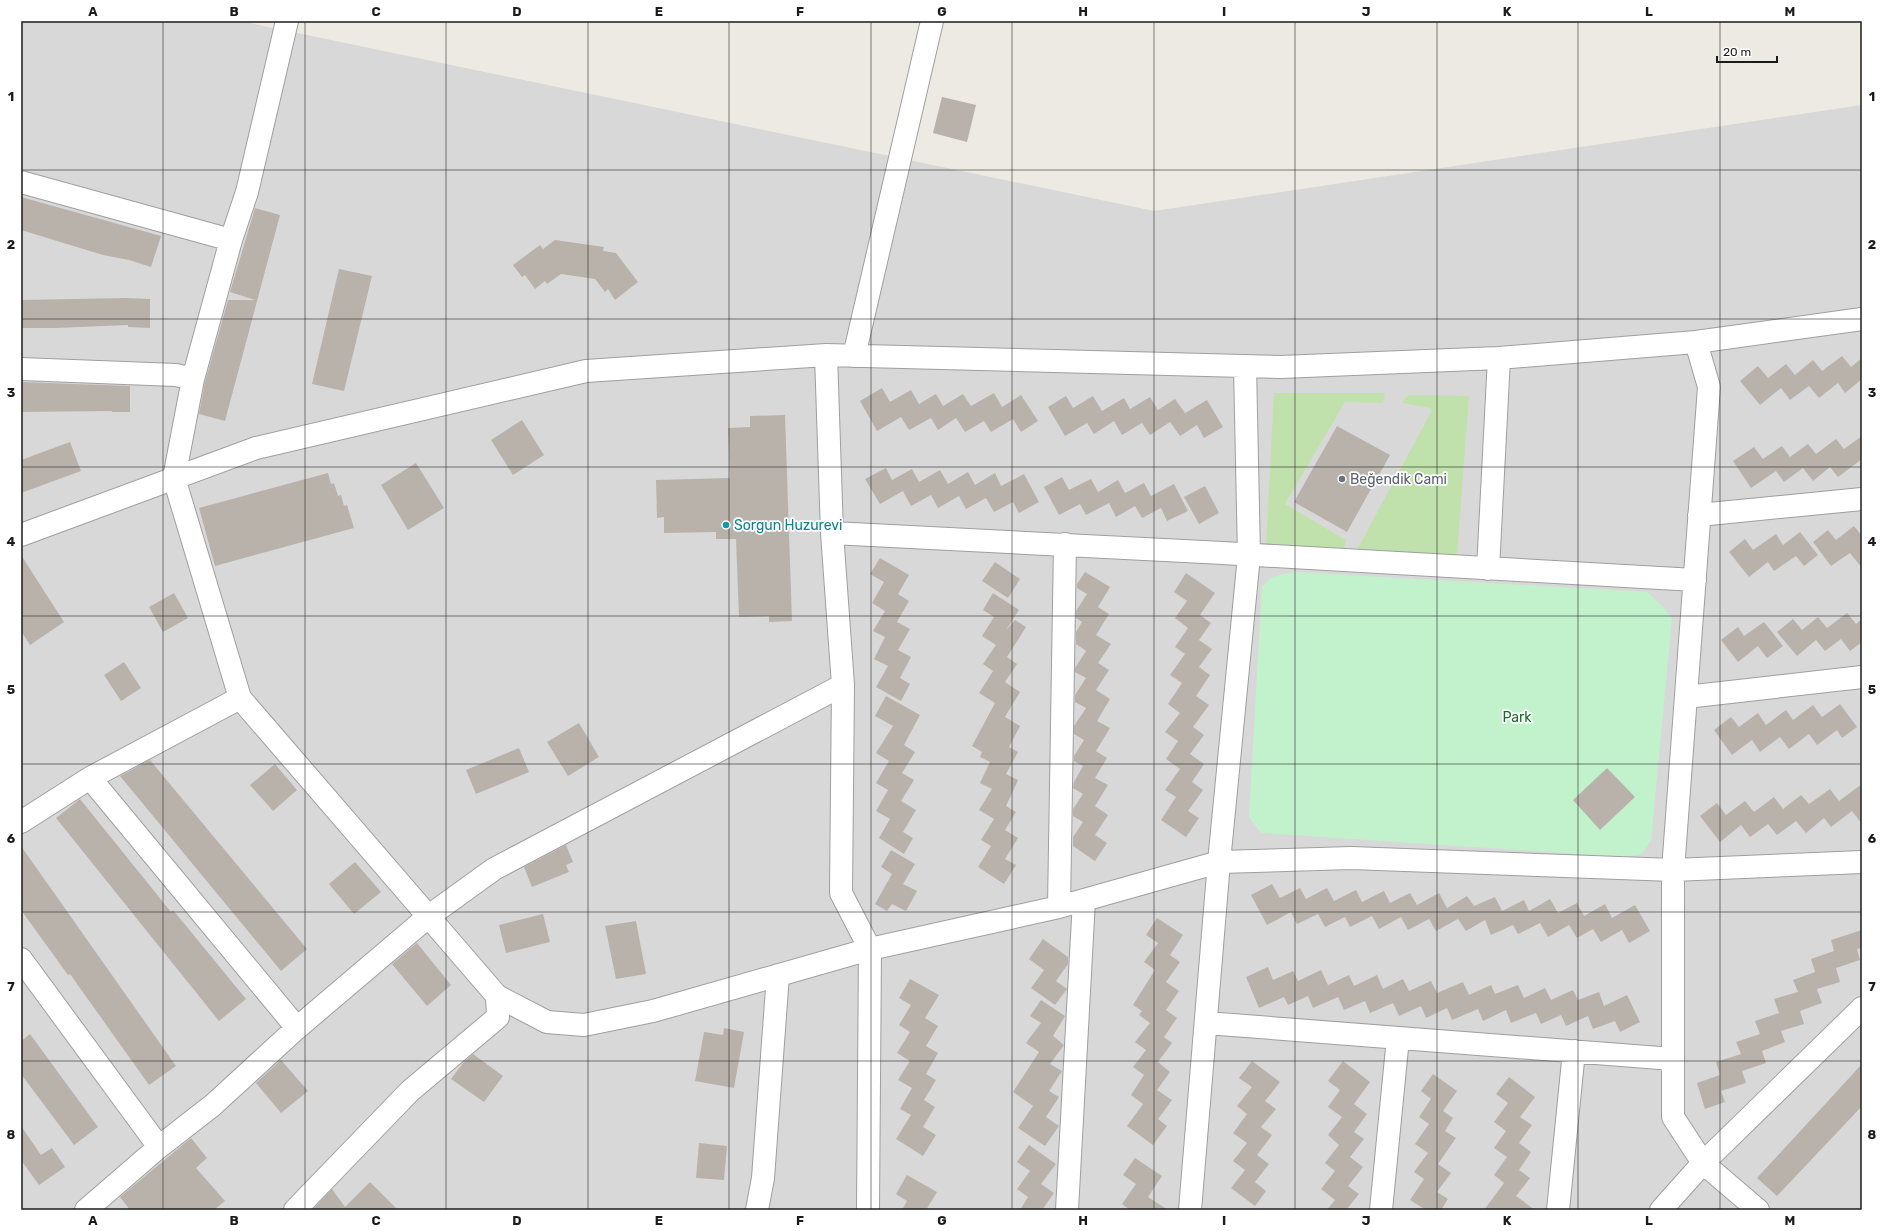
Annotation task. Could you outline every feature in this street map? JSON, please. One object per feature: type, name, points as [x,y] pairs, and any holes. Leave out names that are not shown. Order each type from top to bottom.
[{"type":"street","points":[[287,21],[247,192],[231,240],[192,379],[174,478],[240,698],[498,996],[547,1022],[584,1025],[653,1011],[870,949],[1059,907],[1218,862],[1351,858],[1673,870],[1862,862]]},
{"type":"street","points":[[854,356],[932,21]]},
{"type":"street","points":[[21,182],[231,240]]},
{"type":"street","points":[[21,536],[256,448],[586,371],[826,355],[1280,367],[1499,358],[1696,342],[1862,319]]},
{"type":"street","points":[[1696,342],[1709,387],[1673,870],[1673,1117],[1703,1163],[1758,1210]]},
{"type":"street","points":[[826,355],[832,533],[843,685],[841,893],[870,949],[868,1210]]},
{"type":"street","points":[[1488,569],[1499,358]]},
{"type":"street","points":[[1190,1210],[1218,862],[1250,556],[1245,366]]},
{"type":"street","points":[[21,369],[176,375],[192,379]]},
{"type":"street","points":[[1699,515],[1862,498]]},
{"type":"street","points":[[832,533],[1065,544],[1250,556],[1695,580]]},
{"type":"street","points":[[1059,907],[1065,544]]},
{"type":"street","points":[[1686,697],[1862,677]]},
{"type":"street","points":[[86,1210],[159,1147],[213,1105],[297,1028],[429,916],[494,869],[843,685]]},
{"type":"street","points":[[21,822],[90,778],[240,698]]},
{"type":"street","points":[[90,778],[297,1028]]},
{"type":"street","points":[[1067,1210],[1084,900]]},
{"type":"street","points":[[21,959],[159,1147]]},
{"type":"street","points":[[757,1210],[763,1178],[778,976]]},
{"type":"street","points":[[294,1210],[410,1091],[498,1017],[498,996]]},
{"type":"street","points":[[1661,1210],[1703,1163],[1862,1008]]},
{"type":"street","points":[[1206,1023],[1673,1059]]},
{"type":"street","points":[[1381,1210],[1398,1038]]},
{"type":"street","points":[[1558,1210],[1574,1052]]},
{"type":"shaded area","points":[[21,21],[240,21],[1154,211],[1862,105],[1862,1210],[21,1210]]},
{"type":"green space","points":[[1274,393],[1385,393],[1383,403],[1345,402],[1285,504],[1346,540],[1344,549],[1266,545]]},
{"type":"green space","points":[[1408,395],[1469,396],[1457,556],[1357,550],[1431,412],[1430,408],[1402,403]]},
{"type":"green space","name":"Park","points":[[1293,572],[1647,592],[1672,618],[1651,840],[1642,854],[1625,857],[1261,833],[1249,817],[1262,587],[1272,577]]},
{"type":"building","points":[[942,97],[976,105],[967,142],[933,133]]},
{"type":"building","points":[[21,197],[161,236],[151,267],[129,260],[103,255],[21,230]]},
{"type":"building","points":[[255,208],[280,215],[225,421],[199,414],[205,382],[228,300],[255,300],[230,292]]},
{"type":"building","points":[[555,240],[604,247],[603,251],[616,253],[638,282],[615,300],[608,289],[605,292],[595,279],[561,274],[547,284],[545,281],[535,289],[525,275],[522,277],[513,265],[540,245],[543,249]]},
{"type":"building","points":[[339,269],[372,276],[344,391],[312,384]]},
{"type":"building","points":[[150,299],[150,328],[128,327],[128,325],[21,328],[21,300]]},
{"type":"building","points":[[1842,356],[1851,367],[1862,358],[1862,379],[1845,393],[1838,383],[1819,398],[1809,386],[1790,400],[1781,388],[1760,405],[1740,381],[1758,366],[1768,378],[1786,364],[1795,375],[1813,360],[1822,371]]},
{"type":"building","points":[[21,382],[130,386],[130,412],[21,412]]},
{"type":"building","points":[[882,388],[890,402],[911,390],[919,404],[936,394],[943,406],[963,394],[971,406],[994,393],[1002,407],[1021,395],[1038,421],[1021,432],[1013,419],[991,432],[984,421],[965,432],[956,418],[938,430],[931,418],[909,430],[901,417],[877,431],[860,401]]},
{"type":"building","points":[[1066,396],[1073,408],[1093,396],[1102,411],[1124,398],[1130,409],[1150,397],[1158,410],[1175,399],[1185,413],[1207,400],[1223,427],[1204,438],[1197,425],[1180,436],[1170,422],[1150,435],[1142,423],[1122,435],[1114,421],[1094,434],[1087,423],[1065,436],[1048,407]]},
{"type":"building","name":"Sorgun Huzurevi","points":[[785,415],[792,621],[769,622],[769,616],[739,617],[736,539],[716,539],[716,532],[664,533],[664,517],[657,518],[656,480],[730,478],[728,428],[750,427],[750,416]]},
{"type":"building","points":[[522,420],[544,455],[513,475],[491,440]]},
{"type":"building","name":"Beğendik Cami","points":[[1337,426],[1390,455],[1347,532],[1294,502]]},
{"type":"building","points":[[1862,436],[1862,459],[1838,477],[1830,467],[1813,481],[1803,468],[1784,482],[1776,471],[1751,488],[1733,461],[1754,447],[1763,459],[1782,446],[1790,457],[1808,444],[1816,454],[1836,439],[1844,449]]},
{"type":"building","points":[[70,442],[81,471],[21,493],[21,460]]},
{"type":"building","points":[[416,463],[444,508],[408,530],[381,485]]},
{"type":"building","points":[[886,468],[892,480],[912,469],[919,482],[940,470],[948,484],[968,472],[975,485],[995,473],[1001,486],[1024,474],[1039,502],[1019,513],[1013,502],[994,512],[986,498],[966,509],[959,496],[938,508],[931,495],[911,506],[903,491],[880,504],[865,479]]},
{"type":"building","points":[[328,473],[331,484],[334,483],[338,496],[341,495],[344,506],[347,505],[354,528],[215,566],[199,508]]},
{"type":"building","points":[[1062,477],[1069,490],[1091,479],[1098,492],[1118,480],[1125,493],[1144,483],[1151,496],[1174,484],[1188,511],[1167,521],[1161,508],[1142,518],[1135,506],[1116,517],[1109,503],[1086,515],[1080,504],[1059,515],[1044,487]]},
{"type":"building","points":[[1205,486],[1219,513],[1199,524],[1184,497]]},
{"type":"building","points":[[1854,526],[1862,536],[1862,568],[1850,553],[1831,566],[1813,542],[1828,530],[1836,540]]},
{"type":"building","points":[[1800,532],[1818,555],[1804,566],[1796,556],[1774,571],[1768,562],[1749,577],[1729,552],[1745,539],[1753,550],[1776,534],[1783,545]]},
{"type":"building","points":[[21,555],[64,622],[30,645],[21,631]]},
{"type":"building","points":[[880,558],[909,575],[898,594],[909,601],[897,622],[910,629],[898,650],[911,657],[900,678],[910,684],[901,701],[876,687],[888,666],[874,659],[885,637],[873,631],[885,611],[872,603],[884,582],[870,574]]},
{"type":"building","points":[[995,562],[1020,579],[1008,598],[982,581]]},
{"type":"building","points":[[1085,572],[1110,587],[1098,607],[1109,614],[1096,635],[1111,644],[1098,663],[1109,670],[1096,690],[1110,699],[1097,721],[1110,728],[1096,751],[1107,758],[1095,778],[1108,785],[1095,806],[1108,815],[1095,835],[1107,843],[1095,861],[1073,846],[1073,837],[1083,822],[1073,816],[1073,809],[1083,794],[1073,788],[1074,782],[1083,766],[1074,761],[1074,756],[1084,740],[1074,734],[1074,726],[1086,708],[1075,702],[1075,695],[1086,678],[1075,672],[1075,668],[1086,651],[1076,644],[1076,632],[1082,622],[1076,618],[1076,611],[1087,594],[1077,588],[1077,584]]},
{"type":"building","points":[[1186,573],[1215,593],[1200,615],[1211,623],[1199,640],[1212,649],[1199,667],[1210,675],[1196,696],[1209,705],[1193,727],[1204,735],[1190,754],[1204,764],[1192,782],[1203,790],[1188,811],[1199,818],[1186,837],[1161,820],[1176,797],[1165,790],[1180,769],[1166,759],[1178,741],[1165,732],[1180,713],[1168,704],[1182,683],[1170,675],[1185,654],[1175,647],[1188,628],[1175,618],[1187,601],[1174,592]]},
{"type":"building","points":[[174,593],[188,618],[163,632],[149,607]]},
{"type":"building","points":[[993,593],[1019,610],[1006,630],[1015,620],[1026,627],[1007,657],[1017,664],[1005,682],[1020,692],[1005,717],[1020,726],[1009,747],[1018,752],[1006,774],[1018,780],[1006,806],[1016,812],[1005,830],[1018,838],[1005,859],[1016,865],[1004,884],[978,867],[991,846],[981,840],[994,819],[979,810],[992,789],[980,783],[990,762],[980,757],[982,752],[972,746],[995,703],[979,693],[993,671],[983,664],[996,645],[982,636],[994,617],[983,610]]},
{"type":"building","points":[[1847,613],[1856,624],[1862,619],[1862,642],[1850,651],[1841,639],[1825,651],[1816,640],[1797,656],[1777,632],[1793,619],[1802,630],[1818,617],[1827,628]]},
{"type":"building","points":[[1764,622],[1783,646],[1767,658],[1758,646],[1738,662],[1721,640],[1738,627],[1744,636]]},
{"type":"building","points":[[124,662],[141,688],[121,701],[104,675]]},
{"type":"building","points":[[886,696],[920,715],[904,745],[915,752],[902,773],[914,780],[901,801],[916,810],[903,832],[913,838],[904,854],[879,838],[890,819],[876,811],[888,790],[876,783],[889,761],[876,753],[893,726],[875,716]]},
{"type":"building","points":[[1840,704],[1857,727],[1842,738],[1837,730],[1817,745],[1809,734],[1789,749],[1780,737],[1760,752],[1752,740],[1732,755],[1714,730],[1731,717],[1739,727],[1758,713],[1766,725],[1786,710],[1793,720],[1813,705],[1822,717]]},
{"type":"building","points":[[579,723],[599,757],[568,776],[547,742]]},
{"type":"building","points":[[519,748],[529,772],[476,794],[466,770]]},
{"type":"building","points":[[150,760],[307,949],[281,971],[120,776]]},
{"type":"building","points":[[275,764],[297,790],[273,811],[250,785]]},
{"type":"building","points":[[1607,768],[1635,797],[1600,830],[1573,800]]},
{"type":"building","points":[[1862,784],[1862,824],[1852,811],[1831,827],[1824,818],[1806,833],[1796,821],[1777,835],[1768,824],[1750,837],[1741,825],[1720,842],[1700,816],[1717,803],[1726,815],[1745,801],[1754,812],[1774,797],[1783,809],[1801,795],[1809,804],[1830,789],[1839,801]]},
{"type":"building","points":[[80,799],[171,912],[173,910],[246,999],[219,1021],[56,818]]},
{"type":"building","points":[[566,845],[573,862],[566,865],[569,872],[532,887],[524,867]]},
{"type":"building","points":[[21,846],[176,1066],[149,1085],[70,974],[68,975],[21,910]]},
{"type":"building","points":[[891,850],[915,864],[903,884],[917,891],[906,911],[892,904],[887,911],[875,904],[892,874],[881,867]]},
{"type":"building","points":[[355,862],[381,892],[354,914],[329,884]]},
{"type":"building","points":[[1272,884],[1280,898],[1300,888],[1306,899],[1327,888],[1334,901],[1356,890],[1362,902],[1384,891],[1390,903],[1410,893],[1417,905],[1439,893],[1447,908],[1467,896],[1474,906],[1495,897],[1502,911],[1524,900],[1529,911],[1550,899],[1558,913],[1577,903],[1584,916],[1605,904],[1612,918],[1635,905],[1650,931],[1629,943],[1622,930],[1601,942],[1593,929],[1577,938],[1569,925],[1548,937],[1540,923],[1518,934],[1513,925],[1491,935],[1485,920],[1466,931],[1458,919],[1436,931],[1429,919],[1408,930],[1401,917],[1379,929],[1372,916],[1350,927],[1345,917],[1325,927],[1318,914],[1297,924],[1291,912],[1267,925],[1251,895]]},
{"type":"building","points":[[543,914],[550,942],[506,953],[499,925]]},
{"type":"building","points":[[1157,918],[1183,935],[1170,955],[1180,962],[1166,982],[1179,991],[1166,1010],[1177,1018],[1164,1037],[1172,1043],[1158,1062],[1170,1072],[1157,1090],[1172,1100],[1158,1119],[1167,1126],[1153,1145],[1127,1126],[1143,1104],[1131,1095],[1144,1075],[1133,1067],[1146,1050],[1135,1042],[1150,1023],[1139,1015],[1142,1011],[1133,1005],[1155,970],[1144,962],[1158,943],[1146,935]]},
{"type":"building","points":[[636,921],[646,974],[616,979],[605,926]]},
{"type":"building","points":[[1862,930],[1862,948],[1857,949],[1860,960],[1836,968],[1840,982],[1817,989],[1822,1003],[1800,1011],[1804,1024],[1781,1031],[1785,1042],[1762,1051],[1766,1063],[1742,1071],[1746,1083],[1721,1091],[1725,1102],[1705,1109],[1697,1083],[1720,1075],[1716,1062],[1741,1054],[1736,1042],[1760,1034],[1755,1021],[1779,1013],[1774,999],[1798,992],[1793,980],[1815,972],[1811,959],[1834,951],[1831,940]]},
{"type":"building","points":[[1043,939],[1068,957],[1068,964],[1056,981],[1067,989],[1055,1005],[1031,988],[1044,970],[1029,959]]},
{"type":"building","points":[[417,943],[451,985],[427,1006],[392,964]]},
{"type":"building","points":[[1268,967],[1273,980],[1293,971],[1298,981],[1321,970],[1328,985],[1349,975],[1354,986],[1377,975],[1383,989],[1403,979],[1409,991],[1431,981],[1437,993],[1463,982],[1469,995],[1491,985],[1495,994],[1518,985],[1524,998],[1545,988],[1551,1000],[1573,990],[1578,1000],[1599,992],[1604,1006],[1627,995],[1640,1022],[1620,1032],[1615,1021],[1593,1029],[1588,1016],[1566,1026],[1561,1015],[1541,1024],[1536,1013],[1511,1023],[1506,1010],[1483,1021],[1478,1009],[1452,1020],[1447,1008],[1426,1018],[1421,1006],[1399,1016],[1393,1003],[1370,1013],[1365,1001],[1344,1010],[1338,997],[1313,1008],[1308,996],[1288,1005],[1284,997],[1259,1008],[1246,977]]},
{"type":"building","points":[[910,979],[939,995],[925,1018],[938,1026],[926,1046],[938,1053],[926,1074],[936,1080],[924,1100],[935,1107],[923,1127],[936,1135],[923,1156],[896,1139],[911,1115],[900,1109],[912,1088],[898,1080],[910,1061],[897,1053],[910,1032],[899,1025],[911,1005],[899,998]]},
{"type":"building","points":[[1041,1000],[1065,1016],[1053,1036],[1064,1045],[1050,1064],[1062,1071],[1049,1091],[1059,1097],[1046,1117],[1059,1126],[1045,1146],[1018,1128],[1033,1106],[1013,1092],[1039,1052],[1026,1043],[1041,1023],[1030,1016]]},
{"type":"building","points":[[724,1028],[744,1032],[734,1088],[695,1081],[704,1032],[723,1035]]},
{"type":"building","points":[[30,1034],[98,1127],[74,1145],[21,1074],[21,1041]]},
{"type":"building","points":[[473,1054],[503,1076],[484,1102],[451,1079],[463,1063]]},
{"type":"building","points":[[281,1060],[308,1091],[281,1113],[256,1083]]},
{"type":"building","points":[[1252,1061],[1280,1082],[1265,1101],[1276,1109],[1261,1127],[1272,1135],[1257,1155],[1269,1164],[1255,1182],[1266,1191],[1255,1206],[1231,1188],[1245,1170],[1233,1161],[1247,1143],[1233,1133],[1247,1114],[1237,1106],[1252,1087],[1239,1078]]},
{"type":"building","points":[[1343,1061],[1370,1082],[1354,1104],[1367,1114],[1354,1132],[1364,1139],[1350,1157],[1363,1167],[1348,1186],[1359,1194],[1346,1210],[1327,1210],[1335,1200],[1321,1189],[1335,1171],[1325,1163],[1339,1145],[1328,1135],[1342,1117],[1328,1107],[1340,1090],[1328,1081]]},
{"type":"building","points":[[1862,1064],[1862,1106],[1777,1196],[1757,1178]]},
{"type":"building","points":[[1433,1074],[1457,1091],[1443,1111],[1453,1118],[1445,1131],[1456,1138],[1438,1164],[1451,1173],[1437,1192],[1448,1199],[1441,1210],[1426,1210],[1410,1200],[1424,1179],[1414,1172],[1428,1153],[1415,1144],[1429,1124],[1419,1117],[1431,1099],[1421,1091]]},
{"type":"building","points":[[1509,1077],[1535,1097],[1520,1117],[1532,1125],[1519,1143],[1531,1152],[1519,1170],[1530,1178],[1516,1196],[1535,1210],[1484,1210],[1504,1183],[1494,1175],[1507,1157],[1494,1148],[1506,1131],[1494,1122],[1508,1103],[1496,1094]]},
{"type":"building","points":[[21,1126],[41,1155],[52,1148],[65,1167],[39,1185],[21,1160]]},
{"type":"building","points":[[191,1138],[207,1158],[196,1168],[225,1201],[214,1210],[130,1210],[120,1197]]},
{"type":"building","points":[[699,1143],[727,1146],[724,1180],[696,1178]]},
{"type":"building","points":[[1029,1145],[1056,1164],[1041,1184],[1054,1193],[1042,1210],[1020,1210],[1028,1197],[1017,1189],[1030,1171],[1017,1162]]},
{"type":"building","points":[[1135,1158],[1162,1176],[1148,1197],[1168,1210],[1130,1210],[1122,1204],[1136,1184],[1123,1175]]},
{"type":"building","points":[[907,1175],[937,1192],[926,1210],[902,1210],[907,1201],[896,1194]]},
{"type":"building","points":[[370,1182],[398,1210],[312,1210],[332,1189],[345,1207]]},
{"type":"place","name":"Beğendik Cami","points":[[1342,479]]},
{"type":"place","name":"Sorgun Huzurevi","points":[[726,525]]}]
